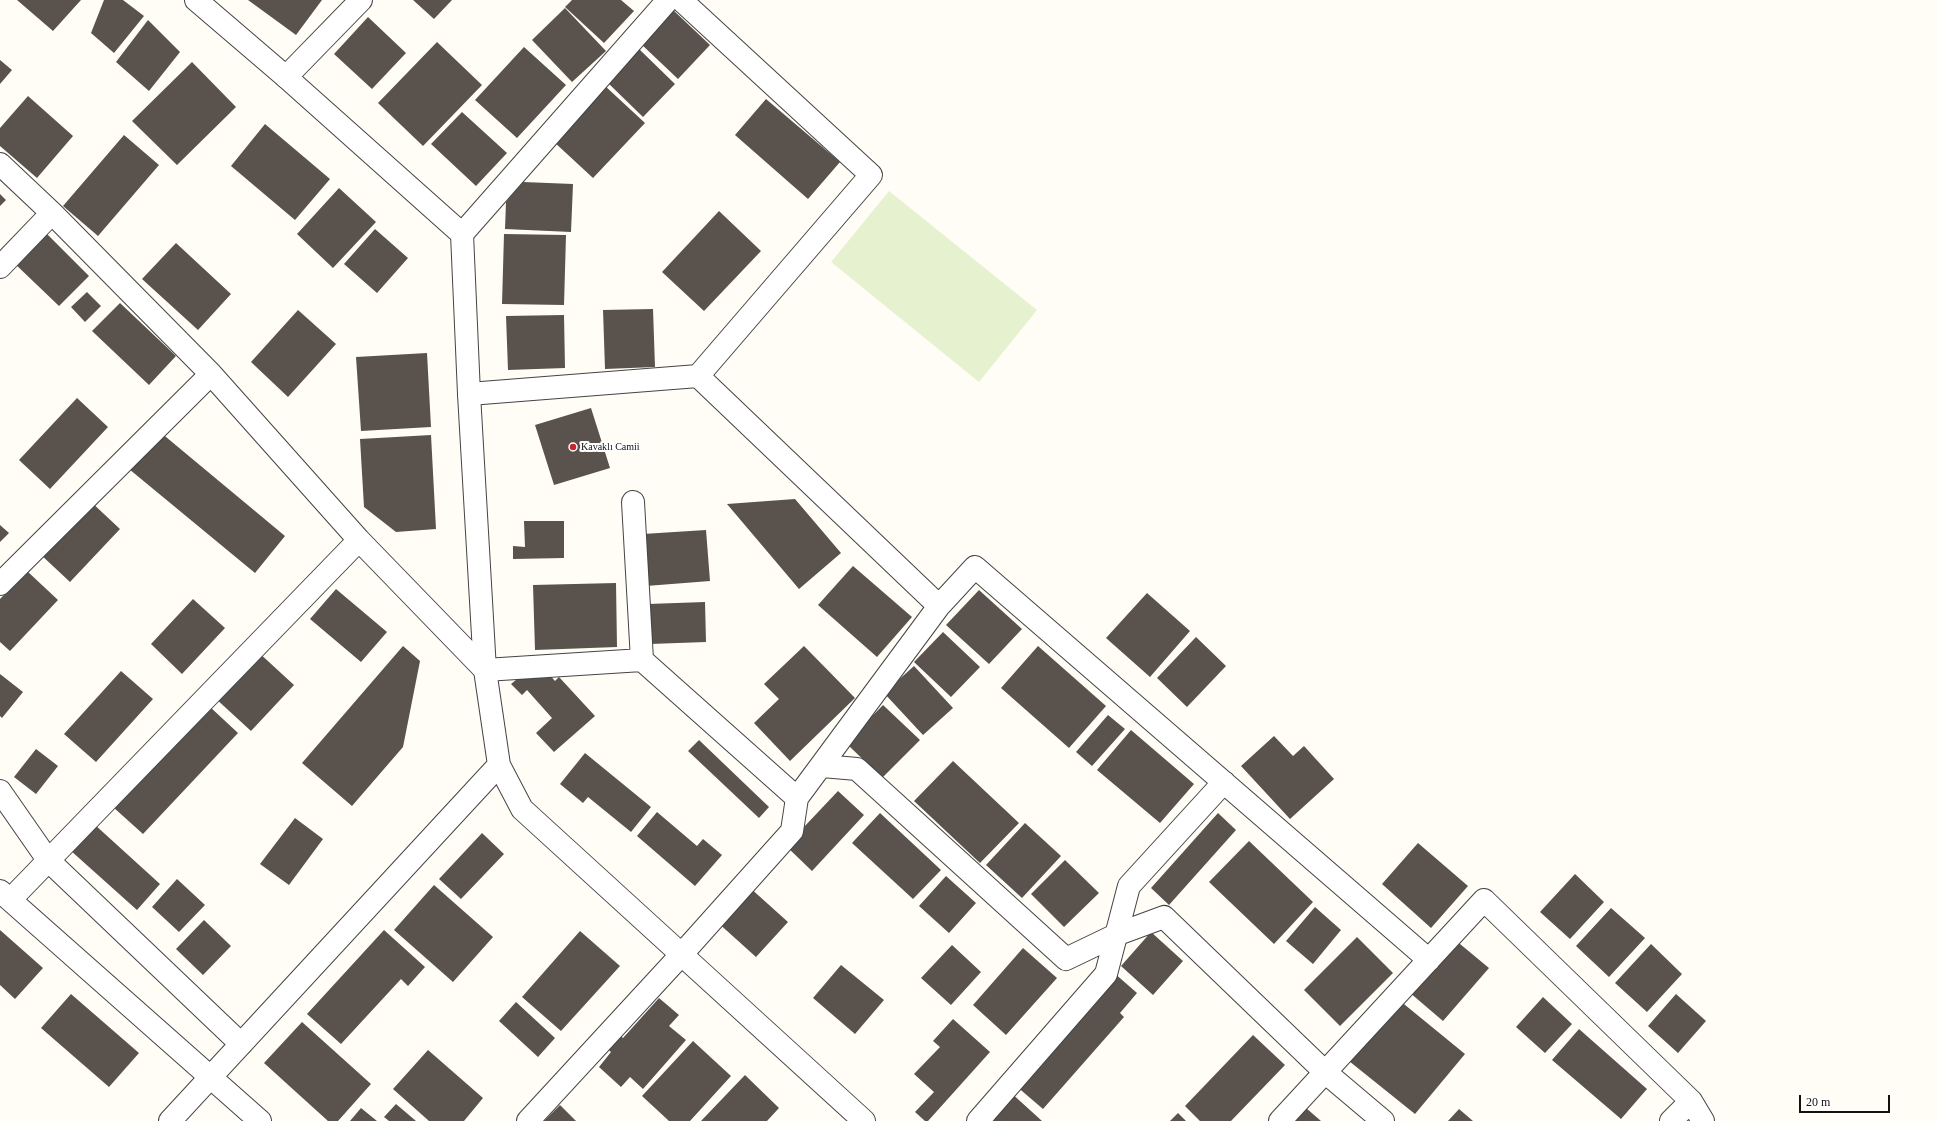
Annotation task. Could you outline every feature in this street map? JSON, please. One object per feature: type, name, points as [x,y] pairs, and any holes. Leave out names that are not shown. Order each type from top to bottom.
[{"type":"street","points":[[196,0],[286,77],[462,234]]},
{"type":"street","points":[[286,77],[361,0]]},
{"type":"street","points":[[668,0],[462,234],[469,394],[485,670],[499,765],[522,809],[864,1121]]},
{"type":"street","points":[[469,394],[698,376],[872,175],[681,0]]},
{"type":"street","points":[[0,164],[52,213],[211,374],[359,540],[485,670],[642,660]]},
{"type":"street","points":[[0,267],[52,213]]},
{"type":"street","points":[[0,584],[211,374]]},
{"type":"street","points":[[698,376],[939,606]]},
{"type":"street","points":[[633,502],[642,660],[797,798]]},
{"type":"street","points":[[253,1119],[209,1077],[5,896],[48,860],[359,540]]},
{"type":"street","points":[[528,1121],[681,955],[792,831],[797,798],[939,606],[975,567],[1429,960]]},
{"type":"street","points":[[170,1121],[209,1077],[499,765]]},
{"type":"street","points":[[822,766],[857,769],[1066,959],[1118,934],[1164,917],[1325,1072],[1383,1121]]},
{"type":"street","points":[[978,1121],[1106,974],[1118,934],[1129,886],[1224,782]]},
{"type":"street","points":[[0,791],[48,860],[241,1044]]},
{"type":"street","points":[[1280,1121],[1484,900],[1691,1101],[1703,1121]]},
{"type":"street","points":[[1671,1121],[1691,1101]]},
{"type":"green space","points":[[889,191],[1037,310],[979,382],[831,262]]},
{"type":"building","points":[[17,0],[81,0],[53,31]]},
{"type":"building","points":[[104,0],[123,0],[144,16],[114,53],[91,33]]},
{"type":"building","points":[[248,0],[322,0],[296,35]]},
{"type":"building","points":[[413,0],[452,0],[434,19]]},
{"type":"building","points":[[572,0],[621,0],[634,11],[604,43],[565,7]]},
{"type":"building","points":[[565,8],[606,51],[572,82],[532,40]]},
{"type":"building","points":[[672,9],[710,45],[678,79],[640,43]]},
{"type":"building","points":[[368,17],[406,53],[372,89],[334,54]]},
{"type":"building","points":[[148,20],[180,52],[149,91],[116,62]]},
{"type":"building","points":[[437,42],[482,85],[423,146],[378,103]]},
{"type":"building","points":[[524,47],[566,85],[517,138],[475,100]]},
{"type":"building","points":[[639,49],[675,84],[643,117],[607,82]]},
{"type":"building","points":[[0,60],[12,70],[0,84]]},
{"type":"building","points":[[192,62],[236,107],[177,165],[132,121]]},
{"type":"building","points":[[604,85],[645,123],[593,178],[553,141]]},
{"type":"building","points":[[28,96],[73,136],[37,178],[0,146],[0,128]]},
{"type":"building","points":[[766,99],[840,162],[808,199],[735,135]]},
{"type":"building","points":[[462,112],[507,153],[476,186],[431,144]]},
{"type":"building","points":[[265,124],[330,179],[295,220],[231,166]]},
{"type":"building","points":[[124,135],[159,165],[98,236],[63,206]]},
{"type":"building","points":[[523,182],[573,184],[571,232],[505,229],[506,202]]},
{"type":"building","points":[[339,188],[376,222],[333,268],[297,234]]},
{"type":"building","points":[[0,194],[6,200],[0,206]]},
{"type":"building","points":[[719,211],[761,251],[704,311],[662,272]]},
{"type":"building","points":[[375,229],[408,258],[377,293],[344,264]]},
{"type":"building","points":[[43,230],[89,276],[59,306],[12,261]]},
{"type":"building","points":[[504,234],[566,235],[564,305],[502,304]]},
{"type":"building","points":[[176,243],[231,294],[198,330],[142,279]]},
{"type":"building","points":[[87,292],[101,306],[85,322],[71,307]]},
{"type":"building","points":[[120,303],[176,356],[149,385],[92,331]]},
{"type":"building","points":[[653,309],[655,367],[605,369],[603,310]]},
{"type":"building","points":[[298,310],[336,344],[288,397],[251,362]]},
{"type":"building","points":[[564,315],[565,368],[508,370],[506,316]]},
{"type":"building","points":[[427,353],[431,427],[361,431],[356,357]]},
{"type":"building","points":[[77,398],[108,427],[50,489],[19,460]]},
{"type":"building","name":"Kavaklı Camii","points":[[591,408],[610,468],[554,485],[535,425]]},
{"type":"building","points":[[160,432],[285,536],[255,573],[129,469]]},
{"type":"building","points":[[431,435],[436,529],[396,532],[364,507],[360,439]]},
{"type":"building","points":[[795,499],[841,553],[799,589],[727,504]]},
{"type":"building","points":[[89,500],[120,529],[70,582],[39,553]]},
{"type":"building","points":[[524,521],[564,521],[564,558],[513,559],[513,546],[525,547]]},
{"type":"building","points":[[0,525],[9,533],[0,542]]},
{"type":"building","points":[[706,530],[710,581],[646,586],[643,534]]},
{"type":"building","points":[[853,566],[912,617],[877,657],[818,605]]},
{"type":"building","points":[[27,571],[58,600],[10,651],[0,642],[0,599]]},
{"type":"building","points":[[616,583],[617,647],[535,650],[533,585]]},
{"type":"building","points":[[336,589],[387,632],[361,662],[310,619]]},
{"type":"building","points":[[979,590],[1022,629],[989,664],[946,625]]},
{"type":"building","points":[[1147,593],[1190,631],[1150,677],[1106,638]]},
{"type":"building","points":[[193,599],[225,628],[182,674],[151,644]]},
{"type":"building","points":[[705,602],[706,642],[650,644],[648,604]]},
{"type":"building","points":[[943,632],[980,667],[951,697],[914,662]]},
{"type":"building","points":[[1196,637],[1226,666],[1187,707],[1157,678]]},
{"type":"building","points":[[403,646],[420,661],[403,747],[352,806],[302,763]]},
{"type":"building","points":[[804,646],[855,698],[790,761],[754,723],[779,699],[764,684]]},
{"type":"building","points":[[1038,646],[1106,706],[1069,748],[1001,688]]},
{"type":"building","points":[[257,651],[294,685],[251,731],[214,697]]},
{"type":"building","points":[[914,666],[953,708],[923,735],[884,693]]},
{"type":"building","points":[[121,671],[153,699],[96,762],[64,734]]},
{"type":"building","points":[[535,671],[542,678],[548,673],[555,681],[559,677],[595,716],[554,752],[536,733],[552,718],[527,690],[522,695],[511,684],[522,675],[526,679]]},
{"type":"building","points":[[0,674],[23,692],[2,718],[0,716]]},
{"type":"building","points":[[883,705],[920,740],[882,778],[846,743]]},
{"type":"building","points":[[209,706],[238,733],[143,834],[113,807]]},
{"type":"building","points":[[1108,715],[1125,729],[1092,766],[1076,752]]},
{"type":"building","points":[[1131,730],[1194,784],[1160,823],[1097,770]]},
{"type":"building","points":[[1274,736],[1293,756],[1304,746],[1334,779],[1290,819],[1241,766]]},
{"type":"building","points":[[699,740],[769,807],[759,818],[688,751]]},
{"type":"building","points":[[36,749],[58,766],[36,794],[14,777]]},
{"type":"building","points":[[585,753],[651,807],[631,832],[588,797],[583,803],[560,784]]},
{"type":"building","points":[[953,761],[1019,823],[980,863],[914,801]]},
{"type":"building","points":[[838,791],[864,815],[812,871],[786,846]]},
{"type":"building","points":[[657,812],[697,846],[703,839],[722,855],[695,886],[637,836]]},
{"type":"building","points":[[880,813],[941,870],[913,899],[852,843]]},
{"type":"building","points":[[1218,813],[1236,830],[1169,905],[1151,888]]},
{"type":"building","points":[[295,818],[323,839],[289,885],[260,864]]},
{"type":"building","points":[[1025,823],[1061,856],[1022,898],[986,865]]},
{"type":"building","points":[[94,824],[160,884],[137,910],[70,850]]},
{"type":"building","points":[[482,833],[504,854],[461,899],[439,879]]},
{"type":"building","points":[[1249,841],[1313,902],[1274,944],[1209,882]]},
{"type":"building","points":[[1418,843],[1468,886],[1431,928],[1382,884]]},
{"type":"building","points":[[1065,860],[1099,893],[1064,927],[1031,894]]},
{"type":"building","points":[[1575,874],[1604,902],[1570,939],[1540,912]]},
{"type":"building","points":[[946,876],[976,903],[949,933],[919,906]]},
{"type":"building","points":[[177,879],[205,905],[179,932],[152,907]]},
{"type":"building","points":[[434,885],[493,937],[453,982],[394,930]]},
{"type":"building","points":[[748,886],[788,922],[756,957],[716,921]]},
{"type":"building","points":[[1315,907],[1341,930],[1313,964],[1286,941]]},
{"type":"building","points":[[1611,908],[1645,938],[1609,977],[1576,946]]},
{"type":"building","points":[[204,920],[231,946],[203,975],[176,949]]},
{"type":"building","points":[[0,930],[43,968],[15,999],[0,985]]},
{"type":"building","points":[[384,930],[425,967],[408,986],[401,979],[341,1044],[307,1014]]},
{"type":"building","points":[[580,931],[620,966],[561,1031],[522,997]]},
{"type":"building","points":[[1151,932],[1183,961],[1153,995],[1121,966]]},
{"type":"building","points":[[1357,937],[1393,973],[1340,1026],[1304,990]]},
{"type":"building","points":[[1454,939],[1489,968],[1443,1021],[1409,992]]},
{"type":"building","points":[[1651,944],[1682,974],[1647,1012],[1615,983]]},
{"type":"building","points":[[952,945],[981,972],[951,1005],[921,978]]},
{"type":"building","points":[[1023,948],[1057,978],[1006,1035],[973,1005]]},
{"type":"building","points":[[841,965],[884,1000],[855,1034],[813,998]]},
{"type":"building","points":[[1113,972],[1137,993],[1120,1013],[1124,1017],[1043,1109],[1015,1085]]},
{"type":"building","points":[[71,994],[139,1053],[109,1087],[41,1028]]},
{"type":"building","points":[[1676,994],[1706,1021],[1678,1053],[1648,1026]]},
{"type":"building","points":[[1543,997],[1572,1024],[1545,1053],[1516,1027]]},
{"type":"building","points":[[659,998],[679,1015],[669,1026],[686,1040],[643,1089],[630,1077],[621,1087],[599,1067],[611,1052],[603,1045],[615,1031],[623,1038]]},
{"type":"building","points":[[1399,1000],[1465,1054],[1415,1114],[1349,1061]]},
{"type":"building","points":[[516,1002],[555,1038],[538,1057],[499,1021]]},
{"type":"building","points":[[953,1019],[990,1052],[928,1121],[925,1121],[915,1112],[934,1092],[914,1074],[940,1047],[933,1041]]},
{"type":"building","points":[[302,1022],[371,1084],[338,1121],[328,1121],[264,1063]]},
{"type":"building","points":[[1579,1029],[1647,1089],[1621,1119],[1552,1060]]},
{"type":"building","points":[[1253,1035],[1285,1065],[1231,1121],[1200,1121],[1185,1106]]},
{"type":"building","points":[[693,1041],[731,1076],[690,1121],[669,1121],[642,1096]]},
{"type":"building","points":[[428,1050],[483,1098],[464,1121],[429,1121],[393,1089]]},
{"type":"building","points":[[745,1075],[779,1108],[767,1121],[701,1121]]},
{"type":"building","points":[[1009,1091],[1042,1121],[982,1121]]},
{"type":"building","points":[[396,1104],[416,1121],[389,1121],[384,1117]]},
{"type":"building","points":[[560,1105],[576,1121],[544,1121]]},
{"type":"building","points":[[361,1108],[377,1121],[350,1121]]},
{"type":"building","points":[[1306,1108],[1321,1121],[1294,1121]]},
{"type":"building","points":[[1459,1109],[1473,1121],[1448,1121]]},
{"type":"building","points":[[1178,1113],[1186,1121],[1170,1121]]},
{"type":"place","name":"Kavaklı Camii","points":[[573,447]]}]
